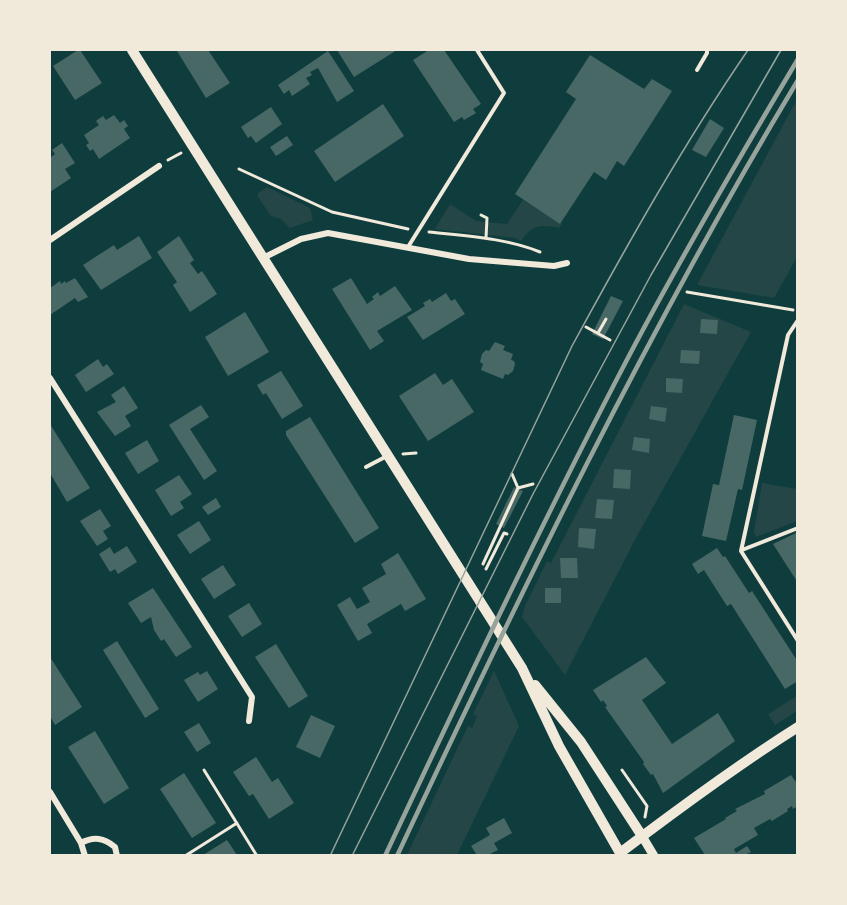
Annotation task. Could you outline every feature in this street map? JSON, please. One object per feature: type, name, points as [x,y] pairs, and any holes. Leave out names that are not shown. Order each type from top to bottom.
[{"type":"main road","points":[[132,50],[522,668],[581,742],[642,836]]},
{"type":"main road","points":[[522,668],[559,746],[621,854],[642,836],[755,754],[798,727]]},
{"type":"street","points":[[50,240],[159,166]]},
{"type":"street","points":[[263,258],[301,239],[321,233],[469,259],[554,266],[567,262]]},
{"type":"street","points":[[50,378],[252,698],[249,721]]},
{"type":"street","points":[[50,792],[81,843],[85,855]]},
{"type":"street","points":[[642,836],[654,855]]},
{"type":"street","points":[[81,843],[90,838],[100,839],[115,847],[117,855]]},
{"type":"lane","points":[[407,248],[504,93],[477,50]]},
{"type":"lane","points":[[697,70],[708,53],[707,50]]},
{"type":"lane","points":[[798,320],[788,335],[741,551],[798,641]]},
{"type":"lane","points":[[366,467],[387,456]]},
{"type":"lane","points":[[741,551],[798,528]]},
{"type":"path","points":[[238,170],[266,182]]},
{"type":"path","points":[[481,215],[487,218],[486,238]]},
{"type":"path","points":[[687,291],[798,311]]},
{"type":"path","points":[[597,333],[606,319]]},
{"type":"path","points":[[586,327],[610,340]]},
{"type":"path","points":[[483,564],[518,488],[512,474]]},
{"type":"path","points":[[518,488],[533,484]]},
{"type":"path","points":[[486,569],[504,533],[507,534]]},
{"type":"path","points":[[204,770],[257,855]]},
{"type":"path","points":[[622,770],[647,806],[642,836]]},
{"type":"path","points":[[185,855],[237,823]]},
{"type":"shaded area","points":[[796,101],[797,257],[774,298],[697,285]]},
{"type":"shaded area","points":[[267,187],[310,208],[313,220],[290,228],[281,219],[271,216],[258,197],[258,193]]},
{"type":"shaded area","points":[[523,200],[562,224],[559,228],[537,227],[521,241],[515,238],[435,229],[450,204],[476,221],[507,224]]},
{"type":"shaded area","points":[[684,304],[751,332],[637,536],[565,675],[522,617],[525,606],[547,561],[551,563]]},
{"type":"shaded area","points":[[762,483],[797,489],[797,521],[756,537],[754,532]]},
{"type":"shaded area","points":[[494,671],[519,726],[457,855],[407,855],[468,726],[472,728],[477,716],[473,714]]},
{"type":"shaded area","points":[[797,696],[797,711],[775,725],[768,714]]},
{"type":"building","points":[[78,50],[102,83],[75,100],[53,66]]},
{"type":"building","points":[[208,50],[230,83],[206,98],[177,51]]},
{"type":"building","points":[[337,50],[397,50],[354,77]]},
{"type":"building","points":[[429,50],[444,50],[481,104],[473,109],[476,113],[464,120],[462,117],[454,122],[413,60]]},
{"type":"building","points":[[328,51],[354,91],[337,102],[318,68],[310,72],[312,75],[306,78],[310,84],[292,96],[289,90],[284,94],[278,85]]},
{"type":"building","points":[[590,55],[644,89],[652,79],[672,91],[624,166],[617,161],[606,180],[594,172],[560,224],[515,194],[576,99],[566,92]]},
{"type":"building","points":[[383,104],[404,136],[335,182],[314,151]]},
{"type":"building","points":[[271,107],[282,124],[256,143],[251,136],[248,138],[241,127]]},
{"type":"building","points":[[114,115],[120,123],[124,120],[128,126],[124,129],[130,138],[99,159],[93,149],[90,151],[86,145],[89,143],[84,135],[99,125],[96,121],[103,116],[106,120]]},
{"type":"building","points":[[710,119],[724,128],[706,157],[692,150]]},
{"type":"building","points":[[287,136],[293,145],[276,156],[270,147]]},
{"type":"building","points":[[62,143],[75,163],[65,169],[71,178],[50,192],[50,158],[55,154],[52,150]]},
{"type":"building","points":[[139,236],[152,258],[101,290],[83,265],[114,245],[117,250]]},
{"type":"building","points":[[179,236],[194,260],[190,263],[198,274],[202,271],[217,294],[190,312],[173,285],[177,282],[157,252]]},
{"type":"building","points":[[75,278],[88,297],[78,302],[75,298],[50,315],[50,288],[60,281],[61,284],[65,281],[66,283]]},
{"type":"building","points":[[351,278],[367,304],[378,292],[380,296],[395,286],[412,310],[377,331],[384,341],[370,350],[332,289]]},
{"type":"building","points":[[446,293],[451,301],[455,299],[465,314],[423,340],[407,317],[425,306],[423,303],[430,299],[432,302]]},
{"type":"building","points":[[611,296],[623,301],[603,339],[592,334]]},
{"type":"building","points":[[245,312],[269,352],[228,376],[205,337]]},
{"type":"building","points":[[701,319],[718,320],[717,334],[700,333]]},
{"type":"building","points":[[495,342],[505,346],[503,350],[513,354],[511,360],[515,364],[513,371],[508,375],[505,374],[503,379],[481,370],[482,354],[486,350],[489,351]]},
{"type":"building","points":[[681,350],[700,351],[699,364],[680,363]]},
{"type":"building","points":[[98,359],[103,367],[107,364],[114,374],[86,392],[75,375]]},
{"type":"building","points":[[281,371],[303,406],[282,419],[266,393],[263,395],[257,385]]},
{"type":"building","points":[[435,373],[443,385],[452,379],[474,412],[428,441],[399,396]]},
{"type":"building","points":[[666,378],[683,379],[682,393],[666,392]]},
{"type":"building","points":[[124,386],[138,408],[125,416],[131,426],[115,436],[97,412],[116,402],[111,395]]},
{"type":"building","points":[[201,405],[209,417],[190,429],[217,471],[204,480],[169,425]]},
{"type":"building","points":[[651,406],[667,408],[665,422],[649,419]]},
{"type":"building","points":[[734,415],[757,420],[742,490],[738,489],[726,541],[702,536],[713,484],[719,485]]},
{"type":"building","points":[[310,417],[379,528],[355,543],[286,435],[286,431]]},
{"type":"building","points":[[50,424],[90,488],[67,502],[50,473]]},
{"type":"building","points":[[634,437],[650,439],[649,453],[632,450]]},
{"type":"building","points":[[147,440],[159,461],[138,474],[125,453]]},
{"type":"building","points":[[614,469],[631,470],[630,489],[613,488]]},
{"type":"building","points":[[179,475],[192,494],[180,502],[184,508],[171,516],[155,490]]},
{"type":"building","points":[[514,487],[523,491],[504,528],[496,524]]},
{"type":"building","points":[[216,498],[221,507],[208,515],[202,507]]},
{"type":"building","points":[[597,499],[614,500],[612,519],[595,518]]},
{"type":"building","points":[[100,509],[111,526],[103,531],[108,539],[97,546],[80,521]]},
{"type":"building","points":[[199,521],[211,540],[190,554],[177,535]]},
{"type":"building","points":[[579,528],[596,529],[594,549],[578,547]]},
{"type":"building","points":[[796,533],[798,536],[798,583],[773,544]]},
{"type":"building","points":[[127,546],[137,562],[118,574],[115,569],[110,572],[99,554],[110,547],[114,554]]},
{"type":"building","points":[[717,548],[723,557],[725,556],[749,593],[752,591],[798,662],[798,681],[785,689],[731,604],[727,606],[704,570],[698,574],[692,564]]},
{"type":"building","points":[[398,553],[426,599],[405,611],[401,604],[367,624],[372,633],[358,641],[337,605],[350,597],[357,609],[370,602],[362,588],[386,574],[381,564]]},
{"type":"building","points":[[560,558],[577,558],[578,578],[561,578]]},
{"type":"building","points":[[223,565],[236,585],[214,599],[201,579]]},
{"type":"building","points":[[153,588],[192,647],[176,657],[164,639],[161,641],[154,630],[151,617],[141,623],[128,603]]},
{"type":"building","points":[[545,588],[561,588],[561,603],[545,603]]},
{"type":"building","points":[[249,603],[262,624],[242,637],[228,616]]},
{"type":"building","points":[[117,641],[159,709],[145,718],[103,650]]},
{"type":"building","points":[[276,644],[308,696],[289,708],[255,657]]},
{"type":"building","points":[[50,657],[82,707],[55,725],[50,716]]},
{"type":"building","points":[[646,657],[666,683],[642,700],[672,744],[718,713],[735,741],[663,793],[653,774],[651,775],[643,764],[644,762],[605,707],[607,706],[603,700],[601,702],[593,690]]},
{"type":"building","points":[[207,671],[218,689],[198,702],[184,680],[198,672],[200,675]]},
{"type":"building","points":[[311,715],[335,726],[320,758],[296,747]]},
{"type":"building","points":[[199,723],[211,743],[197,752],[184,732]]},
{"type":"building","points":[[95,731],[129,788],[104,804],[68,747]]},
{"type":"building","points":[[256,757],[272,782],[278,778],[294,803],[269,819],[253,794],[249,796],[233,772]]},
{"type":"building","points":[[184,773],[216,823],[192,838],[160,789]]},
{"type":"building","points":[[791,775],[798,785],[798,806],[793,809],[792,806],[772,821],[770,819],[754,828],[758,835],[734,849],[736,853],[747,846],[751,852],[745,855],[705,855],[694,838],[726,819],[737,811],[735,809],[765,794],[764,791]]},
{"type":"building","points":[[504,818],[512,833],[494,843],[498,850],[488,855],[477,855],[471,846],[490,835],[486,828]]},
{"type":"building","points":[[227,840],[237,855],[203,855]]},
{"type":"tram line","points":[[330,856],[572,346],[656,196],[748,50]]},
{"type":"tram line","points":[[352,856],[533,494],[651,275],[781,50]]},
{"type":"railway","points":[[385,856],[529,554],[619,375],[706,216],[798,59]]},
{"type":"railway","points":[[397,856],[491,658],[637,366],[798,80]]}]
